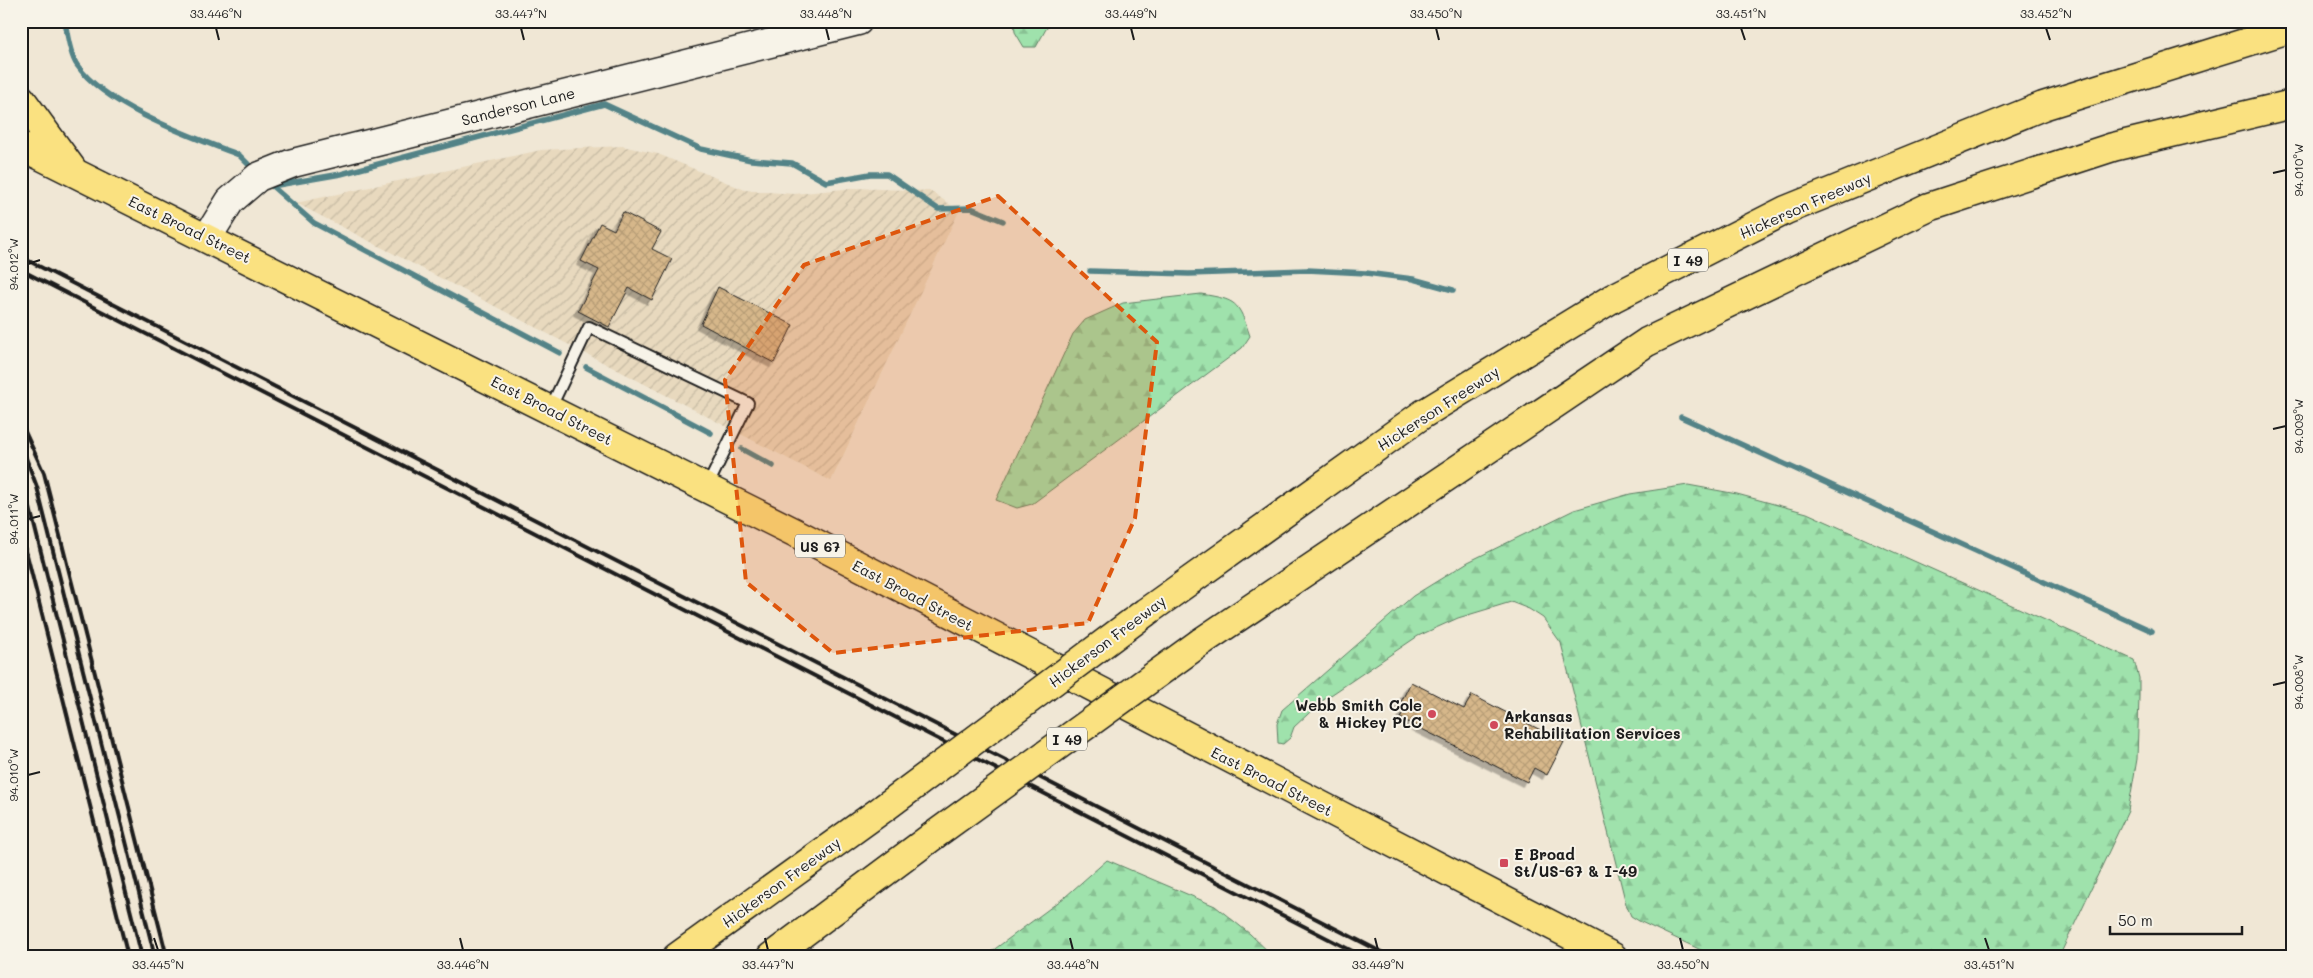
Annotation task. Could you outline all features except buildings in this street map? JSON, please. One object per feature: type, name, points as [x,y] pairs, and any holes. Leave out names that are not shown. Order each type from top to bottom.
[{"type":"main road","name":"Hickerson Freeway","points":[[677,957],[884,808],[1146,612],[1423,414],[1613,298],[1786,210],[2042,106],[2292,28]]},
{"type":"main road","points":[[21,99],[74,172]]},
{"type":"main road","name":"I 49","points":[[771,957],[933,836],[1201,642],[1647,342],[1929,207],[2113,147],[2292,104]]},
{"type":"main road","name":"East Broad Street","points":[[21,146],[707,488],[1612,957]]},
{"type":"street","name":"Sanderson Lane","points":[[207,238],[230,201],[258,177],[293,163],[858,21]]},
{"type":"lane","points":[[550,409],[589,327],[748,403],[707,488]]},
{"type":"highlighted area","points":[[998,196],[1157,342],[1135,518],[1088,623],[833,653],[746,582],[725,380],[804,265]]},
{"type":"shaded area","points":[[622,146],[658,154],[745,190],[794,194],[854,188],[931,191],[959,211],[831,481],[296,203],[541,150]]},
{"type":"green space","points":[[1014,21],[1055,21],[1046,29],[1036,47],[1024,47],[1015,32]]},
{"type":"green space","points":[[1201,294],[1222,298],[1239,309],[1250,336],[1242,348],[1032,504],[1017,508],[996,500],[1073,334],[1085,320],[1123,303]]},
{"type":"green space","points":[[1688,485],[1737,494],[1807,513],[2134,660],[2139,678],[2137,759],[2128,811],[2059,957],[1716,957],[1631,916],[1626,904],[1561,643],[1543,618],[1529,609],[1511,602],[1458,618],[1418,636],[1322,701],[1294,727],[1290,738],[1283,744],[1278,743],[1277,724],[1282,710],[1413,596],[1468,562],[1574,510],[1630,494]]},
{"type":"green space","points":[[1107,860],[1215,906],[1250,934],[1274,957],[984,957],[1065,897]]},
{"type":"waterway","points":[[65,21],[75,61],[90,80],[108,94],[151,119],[239,155],[248,164]]},
{"type":"waterway","points":[[272,186],[341,174],[604,104],[701,149],[751,160],[792,163],[826,182],[870,174],[887,174],[938,209],[971,208],[1003,221]]},
{"type":"waterway","points":[[272,186],[314,223],[560,353]]},
{"type":"waterway","points":[[1090,271],[1189,274],[1307,270],[1366,273],[1413,279],[1453,290]]},
{"type":"waterway","points":[[586,367],[711,433]]},
{"type":"waterway","points":[[1681,417],[2152,631]]},
{"type":"waterway","points":[[742,449],[773,466]]},
{"type":"railway","points":[[21,257],[1391,957]]},
{"type":"railway","points":[[21,270],[1364,957]]},
{"type":"railway","points":[[21,423],[44,473],[167,957]]},
{"type":"railway","points":[[21,445],[37,487],[155,957]]},
{"type":"railway","points":[[21,484],[30,508],[142,957]]},
{"type":"railway","points":[[21,531],[128,957]]},
{"type":"place","name":"Webb Smith Cole & Hickey PLC","points":[[1432,714]]},
{"type":"place","name":"Arkansas Rehabilitation Services","points":[[1494,725]]},
{"type":"place","name":"E Broad St/US-67 & I-49","points":[[1504,863]]}]
